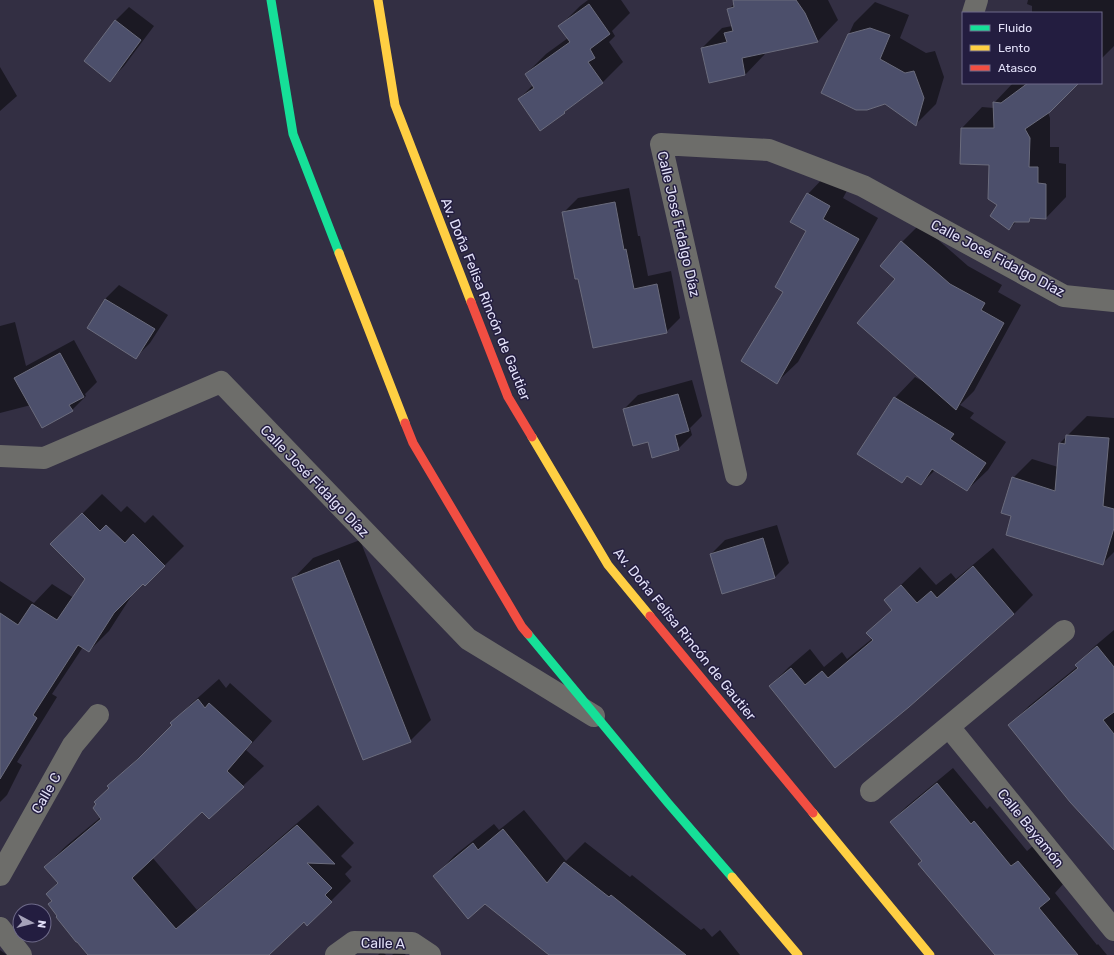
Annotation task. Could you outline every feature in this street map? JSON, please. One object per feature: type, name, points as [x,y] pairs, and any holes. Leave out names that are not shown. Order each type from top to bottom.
[{"type":"main road","points":[[271,0],[293,134],[414,444],[522,627],[668,803],[798,955]]},
{"type":"main road","name":"Av. Doña Felisa Rincón de Gautier","points":[[378,0],[395,105],[508,397],[608,565],[930,955]]},
{"type":"street","points":[[973,12],[977,0]]},
{"type":"street","name":"Calle José Fidalgo Díaz","points":[[736,476],[660,144],[769,150],[863,186],[1064,296],[1114,301]]},
{"type":"street","name":"Calle José Fidalgo Díaz","points":[[0,456],[44,458],[221,382],[468,639],[598,718]]},
{"type":"street","points":[[871,791],[1064,631]]},
{"type":"street","name":"Calle C","points":[[0,875],[73,745],[98,716]]},
{"type":"street","name":"Calle Bayamón","points":[[949,727],[1114,930]]},
{"type":"street","points":[[0,928],[21,955]]},
{"type":"street","name":"Calle A","points":[[336,955],[354,942],[412,943],[430,955]]},
{"type":"building","points":[[733,0],[796,0],[805,13],[818,42],[742,58],[745,75],[709,83],[701,48],[727,42],[724,33],[733,31],[727,9],[734,7]]},
{"type":"building","points":[[589,4],[610,34],[590,49],[595,58],[588,62],[603,83],[540,131],[518,99],[534,88],[525,74],[570,42],[558,26]]},
{"type":"building","points":[[115,20],[141,40],[110,82],[84,61]]},
{"type":"building","points":[[870,28],[890,35],[880,59],[905,73],[914,71],[924,98],[916,126],[885,104],[867,110],[856,110],[821,93],[848,34]]},
{"type":"building","points":[[1027,84],[1078,84],[1050,112],[1025,129],[1030,138],[1029,167],[1038,167],[1038,183],[1046,184],[1046,219],[1030,218],[1029,222],[1014,222],[1009,230],[990,216],[997,205],[988,199],[989,165],[960,164],[961,128],[994,128],[993,102],[1001,103]]},
{"type":"building","points":[[807,193],[830,206],[823,219],[859,239],[777,384],[741,361],[783,292],[775,287],[806,231],[790,222]]},
{"type":"building","points":[[615,202],[624,250],[626,249],[634,289],[657,284],[667,333],[593,348],[578,279],[575,279],[562,212]]},
{"type":"building","points":[[901,241],[950,284],[985,303],[981,310],[1004,323],[956,410],[857,323],[895,279],[880,266]]},
{"type":"building","points":[[105,299],[155,329],[136,359],[87,328]]},
{"type":"building","points":[[60,353],[84,397],[69,405],[73,411],[42,428],[14,378]]},
{"type":"building","points":[[678,394],[689,431],[675,435],[679,450],[652,458],[648,442],[633,446],[623,409]]},
{"type":"building","points":[[894,397],[954,434],[950,439],[986,463],[967,491],[932,469],[921,485],[907,476],[902,483],[857,454]]},
{"type":"building","points":[[1066,435],[1109,438],[1103,506],[1114,509],[1114,528],[1103,565],[1006,535],[1011,516],[1001,513],[1012,477],[1055,491],[1059,443],[1065,444]]},
{"type":"building","points":[[82,513],[100,531],[106,525],[125,543],[133,534],[165,566],[145,586],[143,584],[114,613],[89,652],[78,645],[33,715],[37,718],[0,779],[0,613],[18,625],[32,604],[57,620],[85,579],[50,544]]},
{"type":"building","points":[[763,538],[775,578],[722,594],[710,554]]},
{"type":"building","points":[[339,560],[411,742],[363,760],[292,578]]},
{"type":"building","points":[[973,566],[1014,614],[909,707],[835,768],[769,686],[791,668],[805,685],[822,671],[828,678],[873,640],[866,633],[892,610],[884,600],[901,585],[917,603],[931,591],[937,598]]},
{"type":"building","points":[[1097,646],[1114,667],[1114,712],[1103,720],[1114,734],[1114,850],[1070,802],[1008,725],[1078,668],[1075,665]]},
{"type":"building","points":[[198,699],[205,708],[209,703],[252,742],[227,771],[244,787],[209,819],[202,812],[132,878],[176,929],[297,825],[335,864],[307,863],[332,888],[325,895],[332,902],[307,926],[304,922],[269,955],[88,955],[56,917],[57,916],[52,909],[52,903],[49,903],[52,901],[46,894],[58,883],[44,867],[101,819],[93,808],[96,804],[94,802],[109,788],[107,786],[138,759],[172,725],[170,723]]},
{"type":"building","points":[[937,783],[971,824],[974,821],[1011,866],[1018,861],[1050,899],[1039,908],[1078,955],[995,955],[918,864],[922,861],[890,822]]},
{"type":"building","points":[[503,829],[547,883],[564,862],[609,897],[611,895],[686,955],[549,955],[485,904],[468,919],[433,876],[473,843],[478,850]]},
{"type":"traffic: fast","points":[[271,0],[293,134],[339,253]]},
{"type":"traffic: fast","points":[[528,634],[668,803],[732,877]]},
{"type":"traffic: slow","points":[[378,0],[395,105],[471,302]]},
{"type":"traffic: slow","points":[[339,253],[405,423]]},
{"type":"traffic: slow","points":[[532,437],[608,565],[650,616]]},
{"type":"traffic: slow","points":[[813,813],[930,955]]},
{"type":"traffic: slow","points":[[732,877],[798,955]]},
{"type":"traffic: jam","points":[[471,302],[508,397],[532,437]]},
{"type":"traffic: jam","points":[[405,423],[413,443],[522,627],[528,634]]},
{"type":"traffic: jam","points":[[650,616],[813,813]]}]
